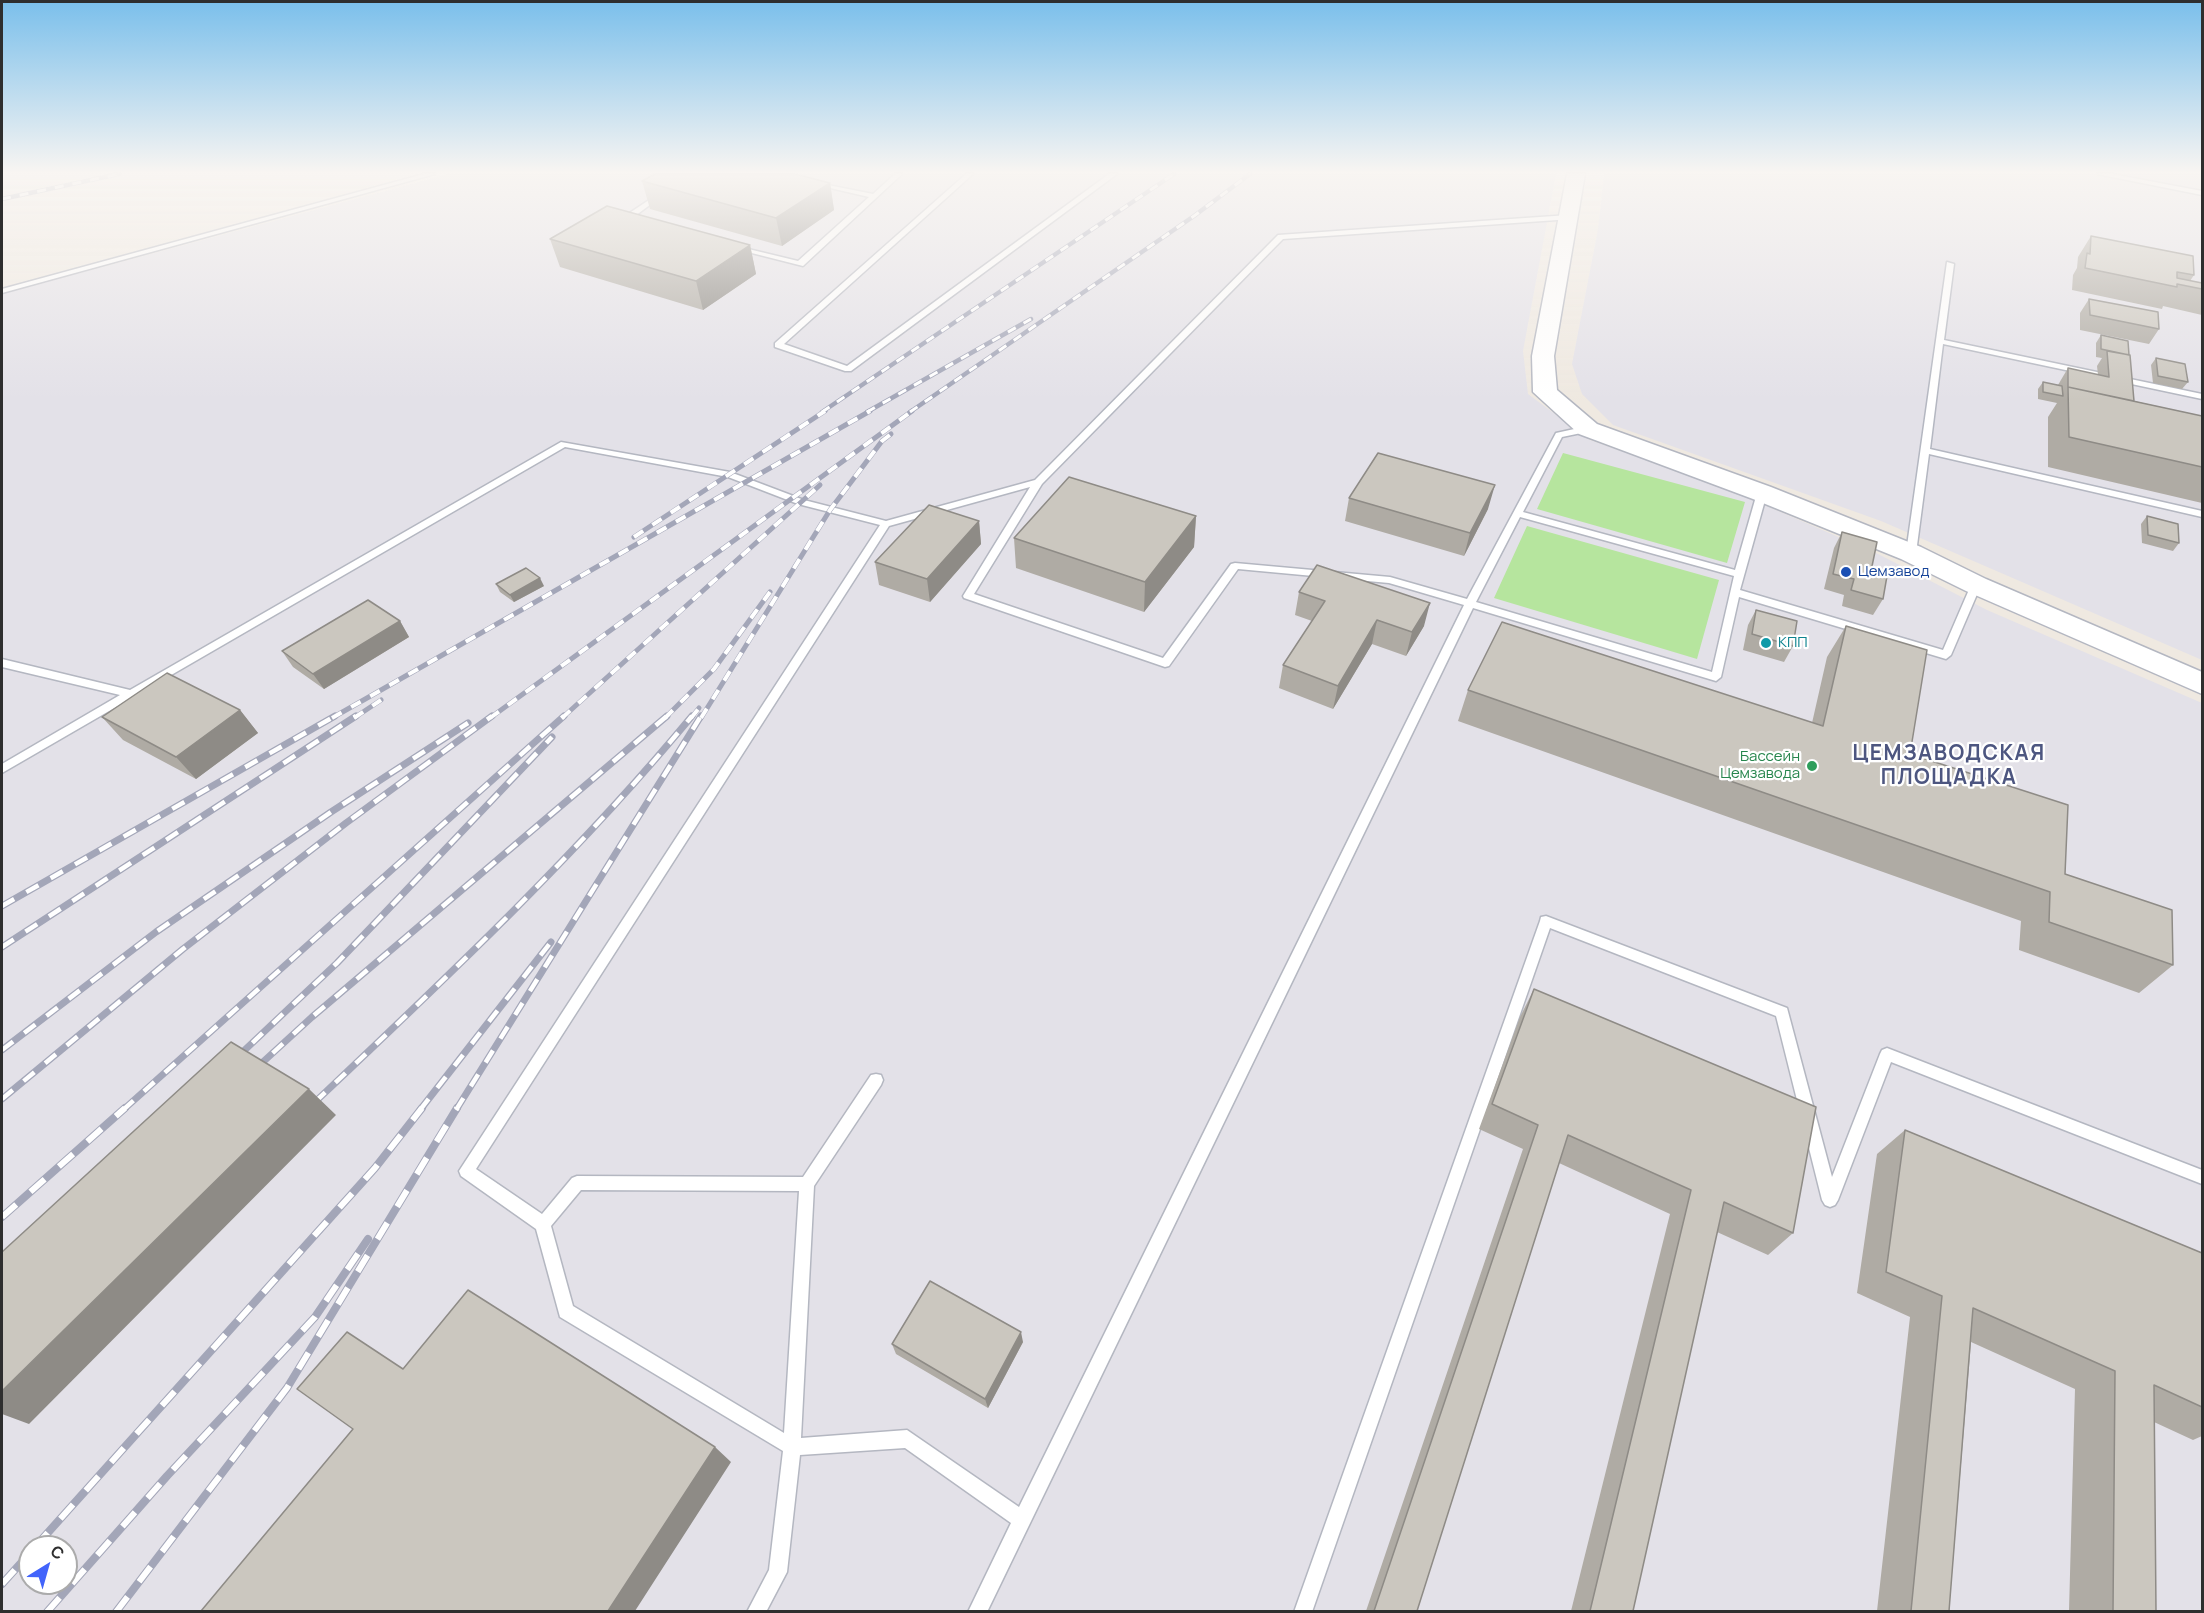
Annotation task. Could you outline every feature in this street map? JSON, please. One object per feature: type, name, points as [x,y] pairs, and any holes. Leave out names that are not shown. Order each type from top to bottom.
[{"type":"street","points":[[1563,249],[1543,356],[1545,392],[1588,429],[1762,493],[1911,553],[1976,585],[2202,684]]},
{"type":"lane","points":[[2,291],[155,249]]},
{"type":"lane","points":[[743,249],[800,264],[816,249]]},
{"type":"lane","points":[[885,249],[778,345],[848,369],[1011,249]]},
{"type":"lane","points":[[1269,249],[1038,482],[968,597],[1165,663],[1235,566],[1390,580],[1716,677],[1739,574],[1762,493]]},
{"type":"lane","points":[[1911,553],[1950,264]]},
{"type":"lane","points":[[1939,341],[2202,397]]},
{"type":"lane","points":[[977,1611],[1470,603],[1558,435],[1588,429]]},
{"type":"lane","points":[[2,769],[564,444],[730,475],[801,502],[886,524],[1038,482]]},
{"type":"lane","points":[[1924,450],[2202,513]]},
{"type":"lane","points":[[1517,513],[1739,574]]},
{"type":"lane","points":[[886,524],[466,1171],[543,1224],[566,1311],[792,1447],[907,1439],[1023,1520]]},
{"type":"lane","points":[[1735,592],[1946,655],[1976,585]]},
{"type":"lane","points":[[2,663],[131,694]]},
{"type":"lane","points":[[1303,1611],[1546,921],[1782,1012],[1830,1200],[1887,1054],[2202,1177]]},
{"type":"lane","points":[[756,1611],[778,1572],[792,1447],[807,1184],[876,1080]]},
{"type":"lane","points":[[543,1224],[577,1183],[807,1184]]},
{"type":"shaded area","points":[[168,249],[1542,249],[1523,351],[1528,394],[1590,440],[1725,488],[1878,554],[1987,610],[2202,703],[2202,1611],[2,1612],[2,294]]},
{"type":"shaded area","points":[[1594,249],[2202,249],[2202,660],[1881,521],[1613,425],[1582,394],[1572,364]]},
{"type":"green space","points":[[1563,453],[1745,502],[1727,563],[1537,509]]},
{"type":"green space","points":[[1527,526],[1719,580],[1697,659],[1494,598]]},
{"type":"building","points":[[586,249],[744,249],[696,281]]},
{"type":"building","points":[[2090,249],[2159,249],[2193,256],[2194,275],[2177,272],[2177,278],[2202,283],[2202,289],[2177,284],[2177,287],[2085,268],[2087,253],[2090,254]]},
{"type":"building","points":[[2089,299],[2158,312],[2159,329],[2090,315]]},
{"type":"building","points":[[2101,335],[2128,341],[2129,355],[2101,349]]},
{"type":"building","points":[[2107,351],[2130,355],[2134,401],[2068,387],[2068,368],[2109,377]]},
{"type":"building","points":[[2156,358],[2185,364],[2188,382],[2158,376]]},
{"type":"building","points":[[2043,382],[2062,386],[2063,396],[2043,392]]},
{"type":"building","points":[[2068,387],[2202,416],[2202,467],[2069,437]]},
{"type":"building","points":[[1378,453],[1495,485],[1470,533],[1349,498]]},
{"type":"building","points":[[1069,477],[1196,516],[1145,582],[1014,538]]},
{"type":"building","points":[[929,505],[979,521],[927,579],[875,562]]},
{"type":"building","points":[[2147,516],[2178,524],[2179,543],[2148,535]]},
{"type":"building","points":[[1842,532],[1877,542],[1871,571],[1887,576],[1883,599],[1851,590],[1854,579],[1833,574]]},
{"type":"building","points":[[1317,565],[1430,603],[1412,632],[1377,620],[1338,686],[1283,665],[1325,601],[1299,592]]},
{"type":"building","points":[[526,568],[540,578],[510,595],[496,584]]},
{"type":"building","points":[[368,600],[400,621],[313,674],[282,651]]},
{"type":"building","points":[[1756,610],[1797,621],[1793,646],[1752,634]]},
{"type":"building","points":[[1502,622],[1823,726],[1846,626],[1927,650],[1910,754],[2068,805],[2065,874],[2172,910],[2173,965],[2049,922],[2050,892],[1468,690]]},
{"type":"building","points":[[167,673],[240,710],[176,757],[102,717]]},
{"type":"building","points":[[1534,989],[1816,1107],[1793,1233],[1724,1202],[1633,1611],[1590,1611],[1691,1190],[1568,1135],[1417,1611],[1374,1611],[1538,1125],[1492,1104]]},
{"type":"building","points":[[231,1042],[309,1089],[2,1391],[2,1252]]},
{"type":"building","points":[[1905,1130],[2202,1253],[2202,1407],[2154,1385],[2156,1611],[2113,1611],[2115,1371],[1973,1308],[1949,1611],[1911,1611],[1942,1296],[1886,1272]]},
{"type":"building","points":[[930,1281],[1021,1332],[985,1399],[892,1344]]},
{"type":"building","points":[[468,1290],[715,1447],[608,1611],[201,1611],[353,1429],[297,1389],[347,1332],[403,1369]]},
{"type":"railway","points":[[822,412],[1063,249]]},
{"type":"railway","points":[[910,412],[1146,249]]},
{"type":"railway","points":[[867,412],[1031,319]]},
{"type":"railway","points":[[634,537],[825,411]]},
{"type":"railway","points":[[332,718],[870,411]]},
{"type":"railway","points":[[490,718],[912,411]]},
{"type":"railway","points":[[701,718],[830,510],[882,441],[891,434]]},
{"type":"railway","points":[[562,718],[820,485]]},
{"type":"railway","points":[[667,716],[714,669],[770,592]]},
{"type":"railway","points":[[354,718],[381,700]]},
{"type":"railway","points":[[691,718],[699,708]]},
{"type":"railway","points":[[2,906],[335,716]]},
{"type":"railway","points":[[2,947],[356,716]]},
{"type":"railway","points":[[2,1099],[183,949],[346,823],[492,716]]},
{"type":"railway","points":[[123,1110],[564,716]]},
{"type":"railway","points":[[252,1072],[312,1017],[667,716]]},
{"type":"railway","points":[[315,1102],[462,962],[557,867],[692,716]]},
{"type":"railway","points":[[456,1110],[701,716]]},
{"type":"railway","points":[[2,1050],[156,932],[331,812],[468,723]]},
{"type":"railway","points":[[232,1062],[337,963],[552,737]]},
{"type":"railway","points":[[420,1110],[551,942]]},
{"type":"railway","points":[[2,1217],[125,1108]]},
{"type":"railway","points":[[46,1535],[375,1168],[422,1108]]},
{"type":"railway","points":[[116,1612],[287,1388],[457,1108]]},
{"type":"railway","points":[[47,1612],[167,1476],[315,1317],[368,1239]]},
{"type":"railway","points":[[2,1584],[18,1566]]},
{"type":"place","name":"Цемзавод","points":[[1846,572]]},
{"type":"place","name":"КПП","points":[[1766,643]]},
{"type":"place","name":"Бассейн Цемзавода","points":[[1812,766]]},
{"type":"district","name":"ЦЕМЗАВОДСКАЯ ПЛОЩАДКА","points":[[1949,766]]}]
